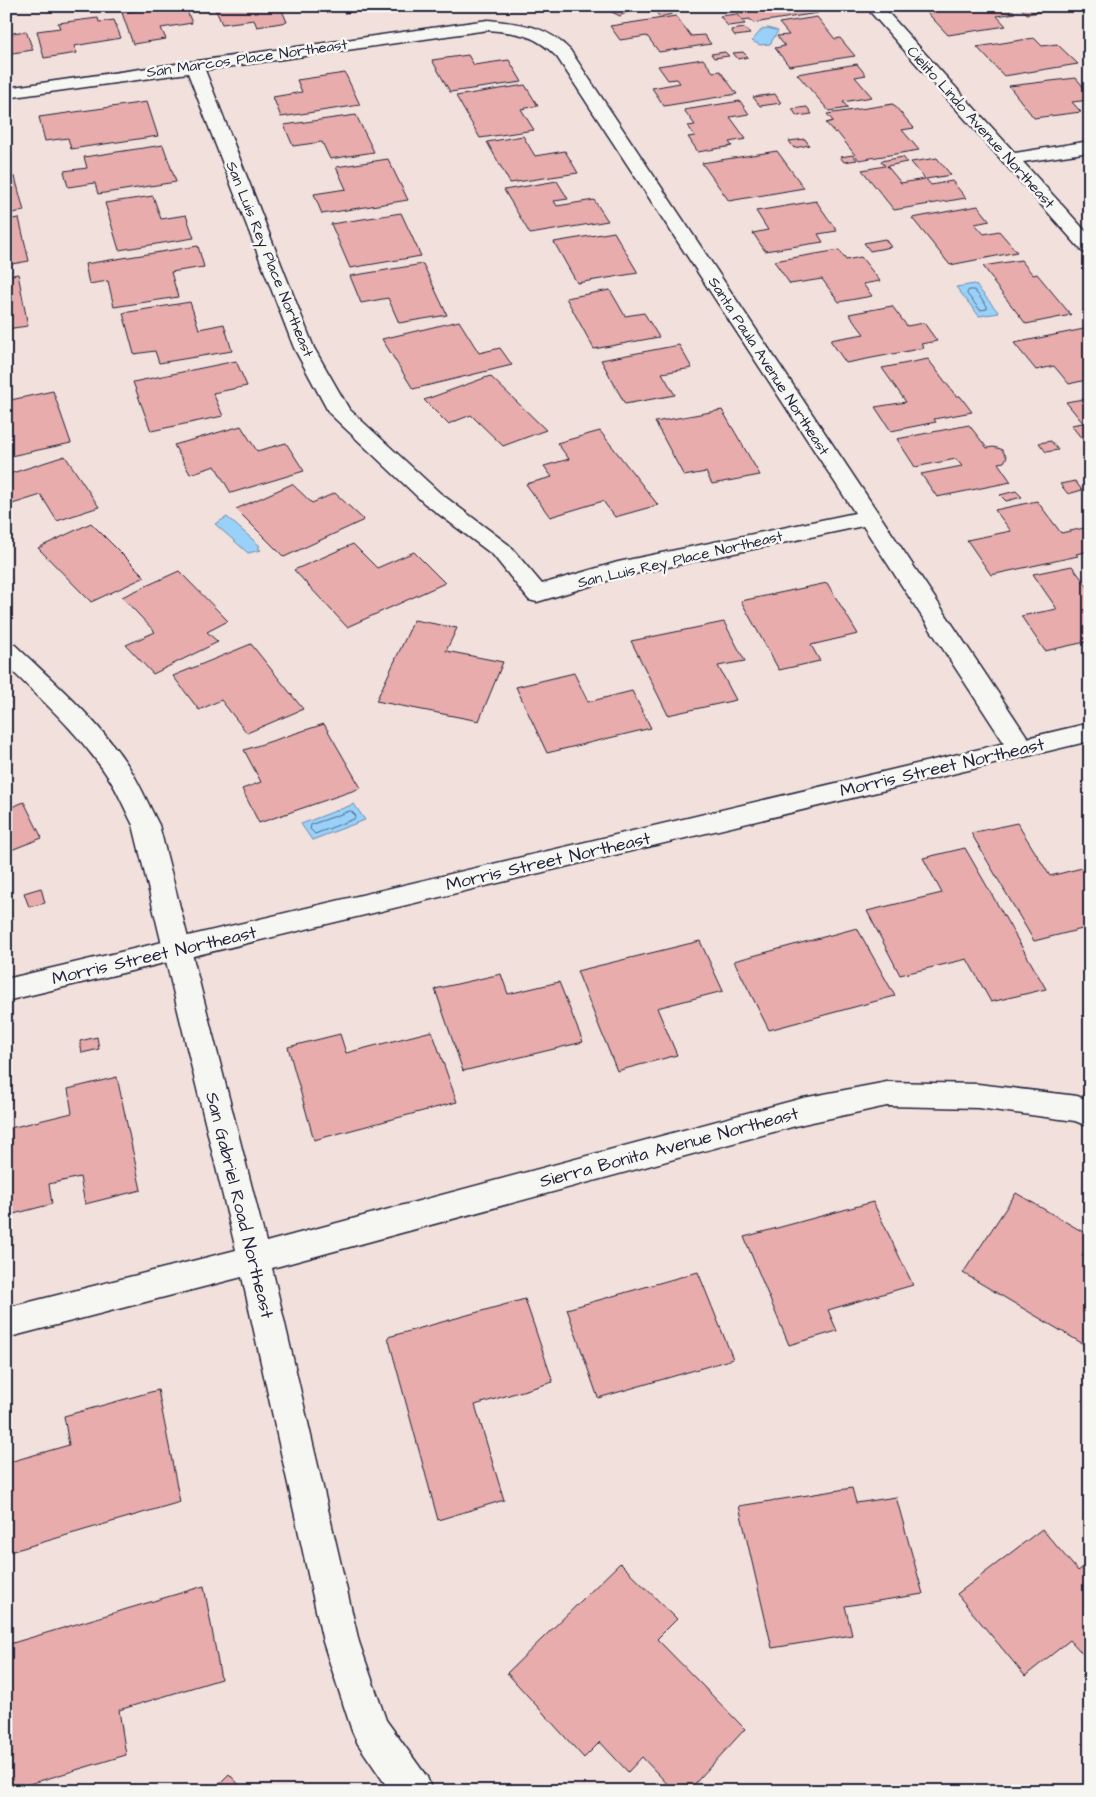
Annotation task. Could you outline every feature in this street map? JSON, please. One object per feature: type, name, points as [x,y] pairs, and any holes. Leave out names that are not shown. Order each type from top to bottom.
[{"type":"street","name":"Cielito Lindo Avenue Northeast","points":[[873,6],[1090,248]]},
{"type":"street","name":"San Marcos Place Northeast","points":[[6,93],[488,25]]},
{"type":"street","name":"Santa Paula Avenue Northeast","points":[[488,25],[529,30],[552,40],[564,54],[1021,748]]},
{"type":"street","name":"San Luis Rey Place Northeast","points":[[194,65],[304,348],[340,413],[432,498],[501,550],[537,594],[618,570],[868,518]]},
{"type":"street","points":[[1010,159],[1090,146]]},
{"type":"street","name":"San Gabriel Road Northeast","points":[[6,651],[64,706],[98,745],[120,775],[146,825],[254,1258],[341,1642],[370,1731],[413,1791]]},
{"type":"street","name":"Morris Street Northeast","points":[[6,990],[1090,732]]},
{"type":"street","name":"Sierra Bonita Avenue Northeast","points":[[6,1323],[804,1110],[887,1094],[978,1096],[1077,1109],[1090,1114]]},
{"type":"water","points":[[768,28],[778,31],[770,44],[760,45],[752,41],[762,29]]},
{"type":"water","points":[[975,284],[999,313],[979,316],[956,287]]},
{"type":"water","points":[[227,517],[260,546],[258,548],[261,550],[248,553],[215,524]]},
{"type":"water","points":[[354,804],[365,820],[312,840],[301,824]]},
{"type":"building","points":[[167,6],[185,6],[192,23],[161,28],[166,39],[133,44],[122,13]]},
{"type":"building","points":[[214,6],[280,6],[287,22],[257,27],[254,20],[222,24]]},
{"type":"building","points":[[320,6],[367,6],[369,10],[344,13],[341,8],[322,11]]},
{"type":"building","points":[[600,6],[639,6],[620,16]]},
{"type":"building","points":[[740,6],[812,6],[818,13],[753,23],[750,19],[742,20],[737,14],[744,12]]},
{"type":"building","points":[[921,6],[1008,6],[1015,13],[997,16],[1006,26],[948,35]]},
{"type":"building","points":[[1019,6],[1078,6],[1027,14]]},
{"type":"building","points":[[667,9],[672,14],[660,17],[655,11]]},
{"type":"building","points":[[737,14],[745,24],[728,26],[720,16]]},
{"type":"building","points":[[676,16],[691,36],[704,35],[711,44],[659,52],[647,36],[620,40],[610,26]]},
{"type":"building","points":[[817,17],[835,39],[840,38],[855,56],[789,66],[775,48],[785,46],[777,36],[789,35],[779,23]]},
{"type":"building","points":[[98,18],[99,22],[114,20],[121,38],[74,46],[77,53],[44,58],[37,31],[60,28],[58,23]]},
{"type":"building","points":[[745,28],[750,34],[735,36],[731,30]]},
{"type":"building","points":[[26,31],[33,50],[6,54],[6,34]]},
{"type":"building","points":[[1034,38],[1042,46],[1057,44],[1078,64],[1004,76],[977,47]]},
{"type":"building","points":[[725,52],[729,56],[714,58],[711,54]]},
{"type":"building","points":[[743,52],[748,57],[738,59],[733,53]]},
{"type":"building","points":[[468,55],[474,65],[509,60],[522,82],[450,92],[432,60]]},
{"type":"building","points":[[703,59],[713,72],[720,71],[737,94],[664,106],[652,88],[680,83],[677,79],[668,80],[658,66]]},
{"type":"building","points":[[857,64],[866,75],[855,77],[872,97],[843,102],[848,108],[829,111],[797,74]]},
{"type":"building","points":[[345,73],[360,105],[281,117],[273,97],[302,92],[297,80]]},
{"type":"building","points":[[1076,78],[1090,95],[1090,100],[1072,102],[1081,112],[1034,118],[1009,86]]},
{"type":"building","points":[[525,85],[538,106],[521,109],[534,130],[480,138],[456,96]]},
{"type":"building","points":[[775,94],[781,103],[760,106],[753,97]]},
{"type":"building","points":[[740,101],[749,114],[730,117],[746,139],[729,142],[732,146],[698,152],[688,137],[695,136],[688,126],[695,125],[684,110]]},
{"type":"building","points":[[147,102],[158,136],[71,149],[68,138],[45,141],[39,117]]},
{"type":"building","points":[[893,104],[914,128],[902,130],[919,150],[859,160],[837,132],[835,133],[826,123],[833,121],[827,114]]},
{"type":"building","points":[[807,107],[812,114],[797,116],[792,109]]},
{"type":"building","points":[[356,115],[374,152],[330,159],[322,142],[293,146],[284,125]]},
{"type":"building","points":[[523,136],[535,156],[565,151],[578,173],[510,183],[487,142]]},
{"type":"building","points":[[805,139],[809,145],[794,148],[789,141]]},
{"type":"building","points":[[163,145],[176,182],[98,194],[95,183],[68,187],[64,171],[87,168],[84,157]]},
{"type":"building","points":[[777,151],[804,188],[729,201],[702,163]]},
{"type":"building","points":[[853,155],[857,160],[844,162],[840,157]]},
{"type":"building","points":[[903,157],[907,162],[887,166],[901,183],[925,179],[911,162],[937,158],[951,175],[926,179],[931,185],[952,181],[966,198],[894,210],[862,170],[885,166],[881,161]]},
{"type":"building","points":[[388,159],[408,200],[322,214],[314,194],[346,189],[336,167]]},
{"type":"building","points":[[15,177],[24,211],[6,214],[6,178]]},
{"type":"building","points":[[557,181],[568,199],[554,201],[557,206],[594,200],[608,221],[530,234],[504,190]]},
{"type":"building","points":[[153,196],[161,219],[186,215],[194,238],[119,250],[105,203]]},
{"type":"building","points":[[816,201],[837,231],[818,234],[823,242],[765,251],[753,233],[768,230],[756,211]]},
{"type":"building","points":[[978,206],[990,221],[975,224],[984,234],[999,231],[1017,252],[950,265],[912,218]]},
{"type":"building","points":[[401,213],[421,256],[350,268],[331,224]]},
{"type":"building","points":[[19,218],[29,261],[6,265],[6,220]]},
{"type":"building","points":[[614,232],[638,273],[577,283],[554,242]]},
{"type":"building","points":[[885,239],[891,247],[870,251],[864,243]]},
{"type":"building","points":[[198,246],[204,267],[171,272],[178,297],[114,307],[108,281],[89,284],[85,264]]},
{"type":"building","points":[[839,250],[846,260],[861,257],[880,281],[863,284],[872,296],[839,302],[822,279],[790,284],[774,261]]},
{"type":"building","points":[[1021,260],[1033,275],[1037,274],[1071,315],[1026,324],[983,266]]},
{"type":"building","points":[[423,264],[447,315],[399,323],[388,298],[361,303],[350,276]]},
{"type":"building","points":[[18,274],[28,326],[6,329],[6,276]]},
{"type":"building","points":[[610,290],[625,316],[644,313],[659,337],[594,349],[566,298]]},
{"type":"building","points":[[190,302],[199,329],[224,324],[232,351],[159,363],[155,351],[134,354],[123,313]]},
{"type":"building","points":[[892,306],[907,326],[924,323],[937,341],[921,344],[924,348],[846,363],[830,340],[864,334],[849,314]]},
{"type":"building","points":[[459,321],[479,353],[500,348],[512,365],[413,389],[382,339]]},
{"type":"building","points":[[1089,328],[1090,379],[1069,384],[1054,366],[1036,370],[1014,343]]},
{"type":"building","points":[[679,345],[692,368],[662,373],[675,395],[625,404],[601,360]]},
{"type":"building","points":[[6,348],[12,377],[6,378]]},
{"type":"building","points":[[928,359],[956,396],[960,396],[972,412],[934,419],[936,422],[891,431],[875,407],[906,402],[882,368]]},
{"type":"building","points":[[236,361],[247,386],[213,393],[223,416],[151,431],[133,382]]},
{"type":"building","points":[[490,376],[546,430],[503,446],[471,415],[448,424],[424,400]]},
{"type":"building","points":[[53,391],[71,443],[6,457],[6,401]]},
{"type":"building","points":[[1090,399],[1090,449],[1071,425],[1083,423],[1066,402]]},
{"type":"building","points":[[722,410],[760,475],[712,484],[706,472],[684,476],[655,422]]},
{"type":"building","points":[[969,425],[987,448],[1001,449],[1007,457],[1004,462],[998,463],[1011,482],[937,497],[921,474],[962,466],[956,459],[915,467],[897,439]]},
{"type":"building","points":[[241,426],[257,451],[286,443],[304,471],[231,493],[215,466],[190,474],[174,445]]},
{"type":"building","points":[[600,431],[658,505],[615,517],[603,501],[550,517],[526,484],[552,477],[544,466],[569,459],[557,443]]},
{"type":"building","points":[[1051,441],[1058,450],[1046,452],[1039,443]]},
{"type":"building","points":[[65,456],[99,507],[57,521],[41,495],[6,506],[6,475]]},
{"type":"building","points":[[1075,481],[1082,490],[1068,494],[1060,484]]},
{"type":"building","points":[[292,484],[312,503],[335,493],[364,520],[284,557],[236,509]]},
{"type":"building","points":[[1016,491],[1022,497],[1006,501],[1000,495]]},
{"type":"building","points":[[1037,501],[1061,533],[1089,527],[1090,551],[1076,554],[1078,556],[991,575],[967,540],[1011,531],[995,510]]},
{"type":"building","points":[[91,523],[145,577],[91,602],[38,548]]},
{"type":"building","points":[[353,544],[377,568],[414,552],[445,583],[347,627],[294,570]]},
{"type":"building","points":[[1072,566],[1090,590],[1090,641],[1045,651],[1021,616],[1057,609],[1033,574]]},
{"type":"building","points":[[179,571],[228,621],[207,632],[218,642],[153,674],[126,645],[155,632],[122,597]]},
{"type":"building","points":[[827,583],[858,634],[811,645],[820,661],[779,670],[741,601]]},
{"type":"building","points":[[414,620],[457,628],[446,651],[503,662],[479,721],[376,701]]},
{"type":"building","points":[[724,622],[745,661],[718,666],[736,700],[668,715],[631,641]]},
{"type":"building","points":[[251,644],[303,709],[247,733],[221,700],[199,710],[173,676]]},
{"type":"building","points":[[574,673],[588,702],[632,691],[651,728],[547,753],[516,687]]},
{"type":"building","points":[[324,724],[361,788],[259,823],[242,789],[261,782],[244,750]]},
{"type":"building","points":[[24,802],[42,838],[6,852],[6,803],[9,808]]},
{"type":"building","points":[[1017,823],[1050,876],[1090,866],[1090,927],[1034,941],[971,833]]},
{"type":"building","points":[[965,848],[1046,989],[991,1002],[967,959],[900,975],[867,911],[942,893],[923,858]]},
{"type":"building","points":[[41,888],[45,903],[29,907],[24,893]]},
{"type":"building","points":[[857,928],[895,996],[769,1030],[734,961]]},
{"type":"building","points":[[700,941],[723,991],[657,1008],[677,1055],[617,1071],[577,971]]},
{"type":"building","points":[[501,974],[508,994],[559,982],[583,1042],[463,1071],[435,989]]},
{"type":"building","points":[[432,1031],[457,1102],[314,1140],[288,1047],[340,1034],[346,1053]]},
{"type":"building","points":[[97,1037],[99,1049],[82,1053],[80,1041]]},
{"type":"building","points":[[117,1077],[141,1190],[85,1204],[80,1177],[49,1184],[52,1204],[6,1216],[6,1129],[72,1113],[68,1089]]},
{"type":"building","points":[[1016,1193],[1090,1236],[1090,1243],[1082,1256],[1090,1261],[1090,1348],[963,1273]]},
{"type":"building","points":[[873,1202],[913,1285],[828,1310],[837,1331],[789,1345],[744,1237]]},
{"type":"building","points":[[698,1272],[733,1359],[598,1398],[567,1309]]},
{"type":"building","points":[[525,1299],[553,1382],[475,1405],[504,1500],[438,1520],[388,1337]]},
{"type":"building","points":[[158,1390],[180,1502],[6,1553],[6,1463],[69,1445],[64,1416]]},
{"type":"building","points":[[852,1488],[856,1503],[896,1497],[923,1594],[845,1606],[852,1635],[772,1648],[739,1506]]},
{"type":"building","points":[[1042,1529],[1078,1571],[1090,1562],[1090,1662],[1070,1640],[1025,1676],[957,1594]]},
{"type":"building","points":[[620,1563],[677,1619],[657,1639],[745,1729],[688,1791],[674,1791],[642,1757],[628,1772],[600,1742],[584,1758],[507,1673]]},
{"type":"building","points":[[204,1586],[221,1679],[119,1710],[126,1755],[6,1791],[6,1645]]},
{"type":"building","points":[[229,1774],[245,1791],[212,1791]]}]
